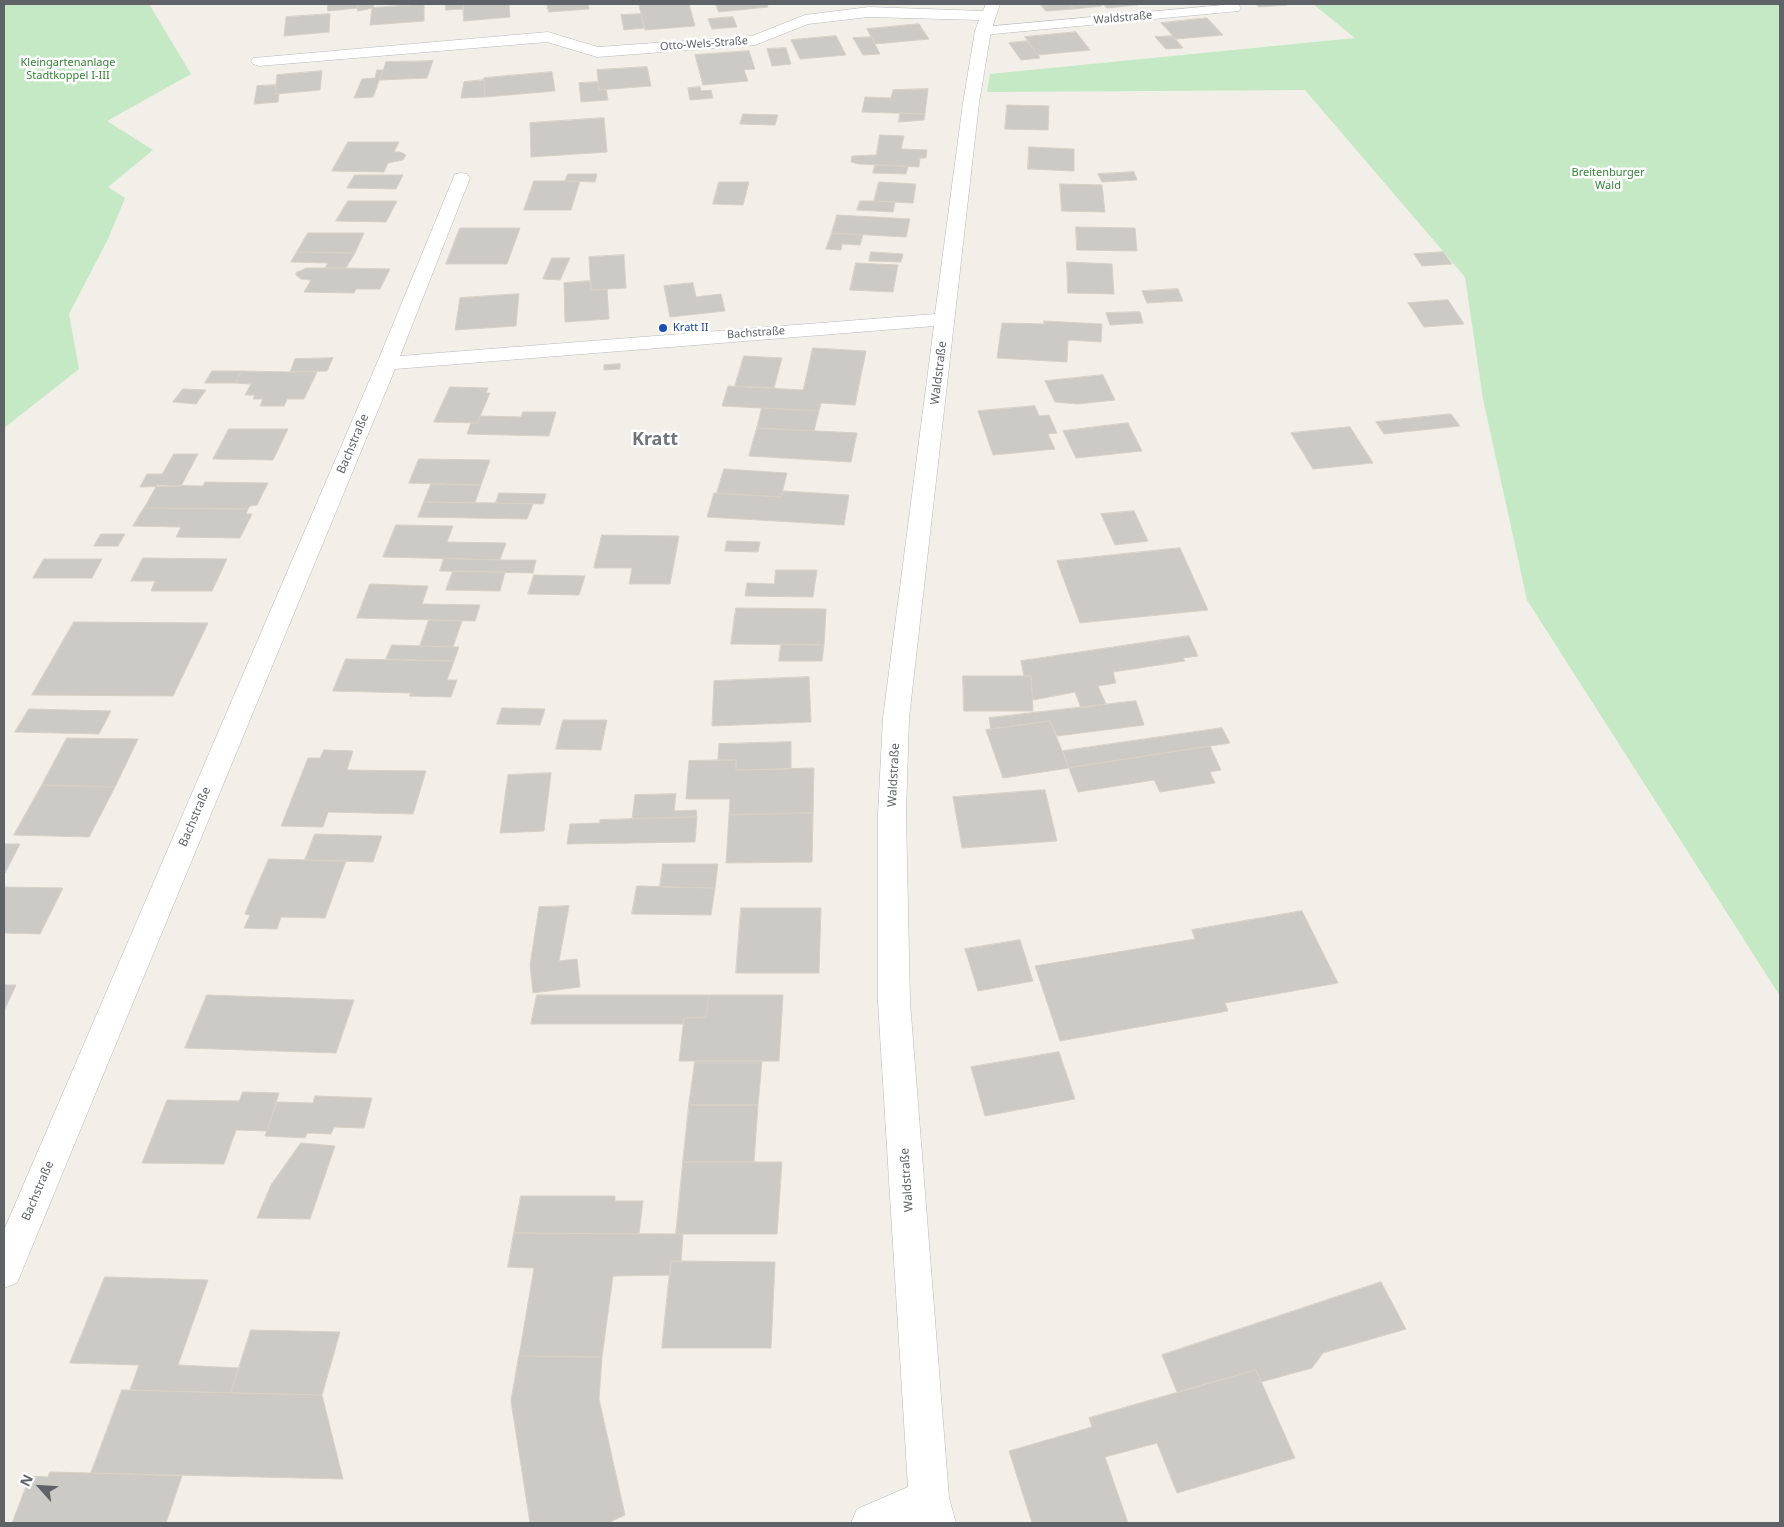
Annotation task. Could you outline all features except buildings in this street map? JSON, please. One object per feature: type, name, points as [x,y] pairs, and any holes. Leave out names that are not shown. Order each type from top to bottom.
[{"type":"street","name":"Otto-Wels-Straße","points":[[558,56],[755,40],[805,20],[869,12],[905,12],[988,17]]},
{"type":"street","name":"Waldstraße","points":[[932,1511],[894,1002],[892,814],[896,718],[971,104],[988,17]]},
{"type":"street","name":"Otto-Wels-Straße","points":[[259,61],[548,37],[597,52]]},
{"type":"street","name":"Otto-Wels-Straße","points":[[444,47],[481,58]]},
{"type":"street","name":"Bachstraße","points":[[4,1272],[387,363],[461,178]]},
{"type":"street","name":"Bachstraße","points":[[387,363],[946,319]]},
{"type":"street","points":[[871,1523],[932,1511]]},
{"type":"lane","name":"Waldstraße","points":[[988,17],[1234,8]]},
{"type":"green space","name":"Kleingartenanlage Stadtkoppel I-III","points":[[4,4],[149,4],[191,74],[107,121],[153,150],[108,187],[125,198],[108,239],[69,314],[79,369],[4,428]]},
{"type":"green space","name":"Breitenburger Wald","points":[[1313,4],[1780,4],[1780,996],[1527,600],[1483,399],[1465,277],[1305,90],[987,92],[990,74],[1355,38]]},
{"type":"place","name":"Kratt II","points":[[663,328]]},
{"type":"district","name":"Kratt","points":[[655,440]]}]
